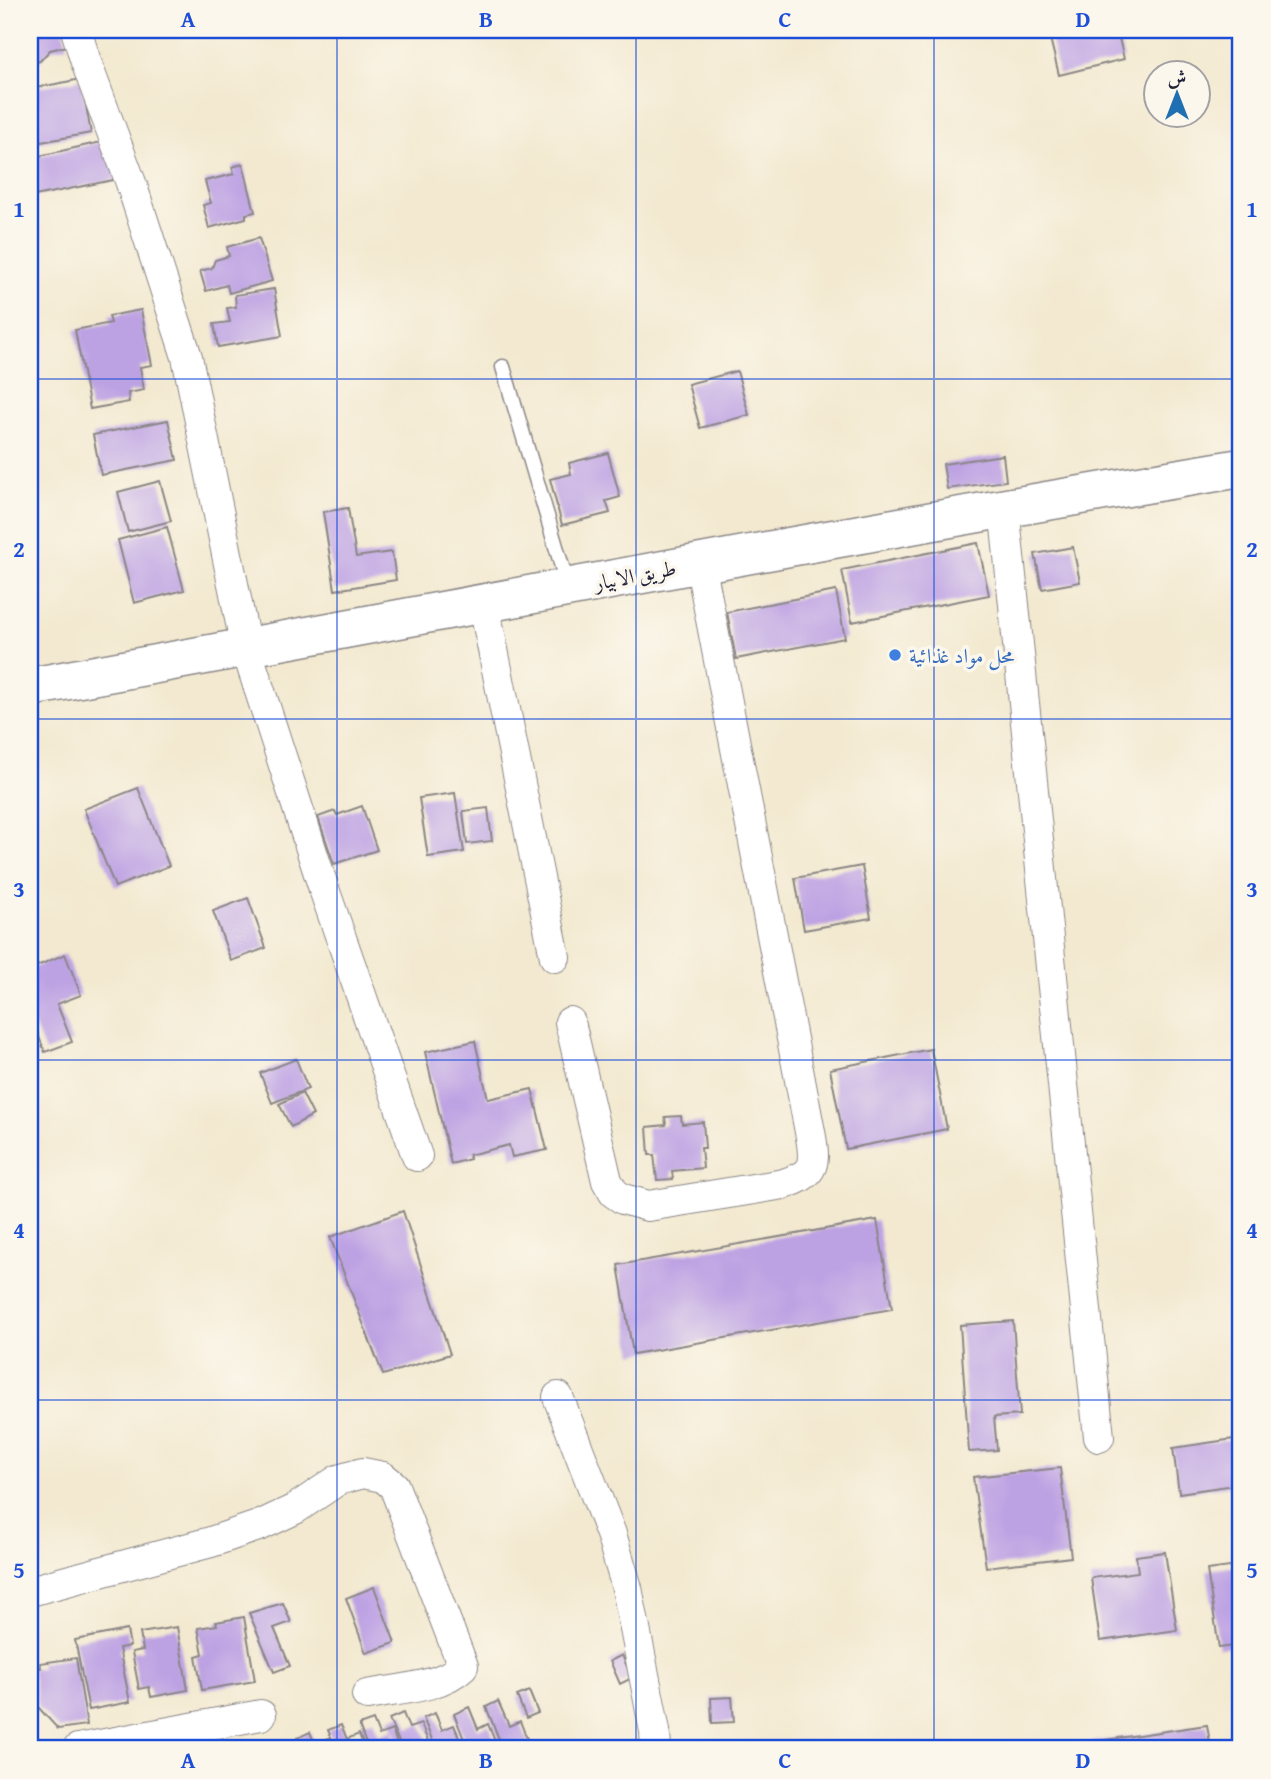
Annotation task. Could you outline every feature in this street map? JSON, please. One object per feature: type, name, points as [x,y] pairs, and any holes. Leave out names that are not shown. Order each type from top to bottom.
[{"type":"main road","name":"طريق الابيار","points":[[30,687],[1004,507],[1241,468]]},
{"type":"street","points":[[76,30],[131,183],[187,357],[246,648],[324,889],[417,1156]]},
{"type":"street","points":[[1004,507],[1098,1437]]},
{"type":"street","points":[[570,1022],[607,1181],[614,1194],[648,1206],[771,1186],[803,1177],[812,1168],[814,1154],[811,1137],[701,562]]},
{"type":"street","points":[[484,605],[555,957]]},
{"type":"street","points":[[558,1397],[611,1534],[627,1588],[655,1731],[656,1749]]},
{"type":"street","points":[[30,1591],[211,1542],[261,1525],[295,1509],[338,1479],[363,1473],[383,1476],[394,1486],[463,1666],[453,1675],[367,1695]]},
{"type":"street","points":[[78,1749],[261,1714]]},
{"type":"lane","points":[[503,367],[568,588]]},
{"type":"building","points":[[30,30],[63,30],[67,46],[50,50],[40,61],[30,63]]},
{"type":"building","points":[[1048,30],[1117,30],[1124,59],[1059,75]]},
{"type":"building","points":[[81,79],[91,133],[30,144],[30,89]]},
{"type":"building","points":[[110,140],[118,179],[30,197],[30,158]]},
{"type":"building","points":[[243,164],[255,212],[246,214],[246,218],[209,228],[203,205],[211,203],[205,181],[234,174],[232,167]]},
{"type":"building","points":[[259,238],[272,281],[229,293],[227,285],[206,291],[200,271],[212,268],[215,260],[229,256],[227,247]]},
{"type":"building","points":[[274,289],[282,336],[218,347],[214,324],[230,322],[227,308],[236,307],[235,295]]},
{"type":"building","points":[[141,310],[152,365],[140,367],[144,390],[128,393],[129,402],[90,409],[75,330],[111,323],[109,316]]},
{"type":"building","points":[[737,371],[749,415],[700,428],[688,384]]},
{"type":"building","points":[[168,420],[177,460],[101,475],[93,435]]},
{"type":"building","points":[[608,453],[620,497],[606,501],[610,513],[562,525],[550,479],[571,474],[569,463]]},
{"type":"building","points":[[1003,455],[1006,481],[947,489],[943,464]]},
{"type":"building","points":[[160,481],[171,521],[128,532],[118,492]]},
{"type":"building","points":[[348,508],[356,557],[392,552],[396,580],[335,590],[323,512]]},
{"type":"building","points":[[167,527],[184,590],[134,603],[118,540]]},
{"type":"building","points":[[978,543],[989,595],[852,622],[842,570]]},
{"type":"building","points":[[1073,547],[1080,582],[1042,589],[1035,554]]},
{"type":"building","points":[[836,591],[845,638],[736,659],[727,612]]},
{"type":"building","points":[[138,788],[169,866],[115,887],[84,809]]},
{"type":"building","points":[[455,793],[464,852],[428,857],[419,798]]},
{"type":"building","points":[[362,806],[377,850],[334,864],[318,817],[335,811],[337,815]]},
{"type":"building","points":[[488,808],[492,841],[467,844],[463,811]]},
{"type":"building","points":[[862,866],[871,918],[804,930],[795,878]]},
{"type":"building","points":[[248,898],[266,948],[231,961],[213,911]]},
{"type":"building","points":[[65,954],[81,995],[57,1004],[72,1042],[45,1052],[30,1015],[30,969]]},
{"type":"building","points":[[475,1041],[488,1099],[532,1089],[547,1150],[512,1157],[509,1145],[469,1155],[470,1159],[451,1164],[425,1052]]},
{"type":"building","points":[[931,1049],[947,1129],[846,1149],[830,1069]]},
{"type":"building","points":[[296,1059],[308,1089],[272,1103],[260,1073]]},
{"type":"building","points":[[302,1093],[313,1115],[291,1127],[279,1104]]},
{"type":"building","points":[[681,1116],[682,1124],[703,1122],[703,1168],[672,1171],[673,1179],[657,1180],[654,1155],[649,1155],[647,1127],[666,1125],[665,1117]]},
{"type":"building","points":[[403,1211],[450,1354],[383,1375],[330,1237]]},
{"type":"building","points":[[877,1220],[892,1309],[633,1354],[618,1265]]},
{"type":"building","points":[[1013,1321],[1020,1415],[994,1417],[997,1450],[969,1452],[960,1325]]},
{"type":"building","points":[[1241,1438],[1241,1484],[1179,1493],[1173,1448]]},
{"type":"building","points":[[1060,1468],[1071,1557],[986,1567],[973,1477]]},
{"type":"building","points":[[1165,1552],[1177,1630],[1100,1641],[1091,1578],[1138,1572],[1136,1556]]},
{"type":"building","points":[[1237,1566],[1241,1592],[1241,1645],[1219,1648],[1207,1570]]},
{"type":"building","points":[[374,1587],[395,1643],[366,1653],[346,1598]]},
{"type":"building","points":[[283,1603],[291,1622],[274,1628],[290,1666],[274,1672],[249,1613]]},
{"type":"building","points":[[244,1617],[255,1681],[202,1690],[196,1656],[203,1654],[198,1628]]},
{"type":"building","points":[[177,1627],[188,1690],[151,1697],[149,1687],[139,1689],[132,1652],[143,1650],[140,1633]]},
{"type":"building","points":[[127,1630],[130,1646],[119,1648],[130,1702],[89,1710],[75,1640]]},
{"type":"building","points":[[622,1655],[632,1678],[620,1684],[610,1661]]},
{"type":"building","points":[[76,1658],[87,1725],[58,1729],[38,1707],[32,1669],[41,1668],[40,1663]]},
{"type":"building","points":[[529,1691],[538,1713],[526,1718],[517,1696]]},
{"type":"building","points":[[732,1697],[734,1722],[712,1723],[711,1698]]},
{"type":"building","points":[[498,1701],[509,1726],[520,1721],[531,1749],[503,1749],[486,1707]]},
{"type":"building","points":[[469,1707],[478,1729],[488,1724],[498,1749],[468,1749],[454,1714]]},
{"type":"building","points":[[403,1713],[409,1728],[421,1724],[431,1749],[402,1749],[389,1719]]},
{"type":"building","points":[[435,1713],[442,1730],[454,1725],[464,1749],[436,1749],[423,1718]]},
{"type":"building","points":[[373,1720],[379,1735],[392,1730],[399,1749],[368,1749],[359,1725]]},
{"type":"building","points":[[341,1725],[347,1739],[359,1734],[365,1749],[336,1749],[328,1730]]},
{"type":"building","points":[[1207,1725],[1211,1749],[1050,1749],[1050,1748]]},
{"type":"building","points":[[310,1732],[315,1744],[329,1738],[333,1749],[301,1749],[297,1738]]},
{"type":"place","name":"محل مواد غذائية","points":[[895,655]]}]
